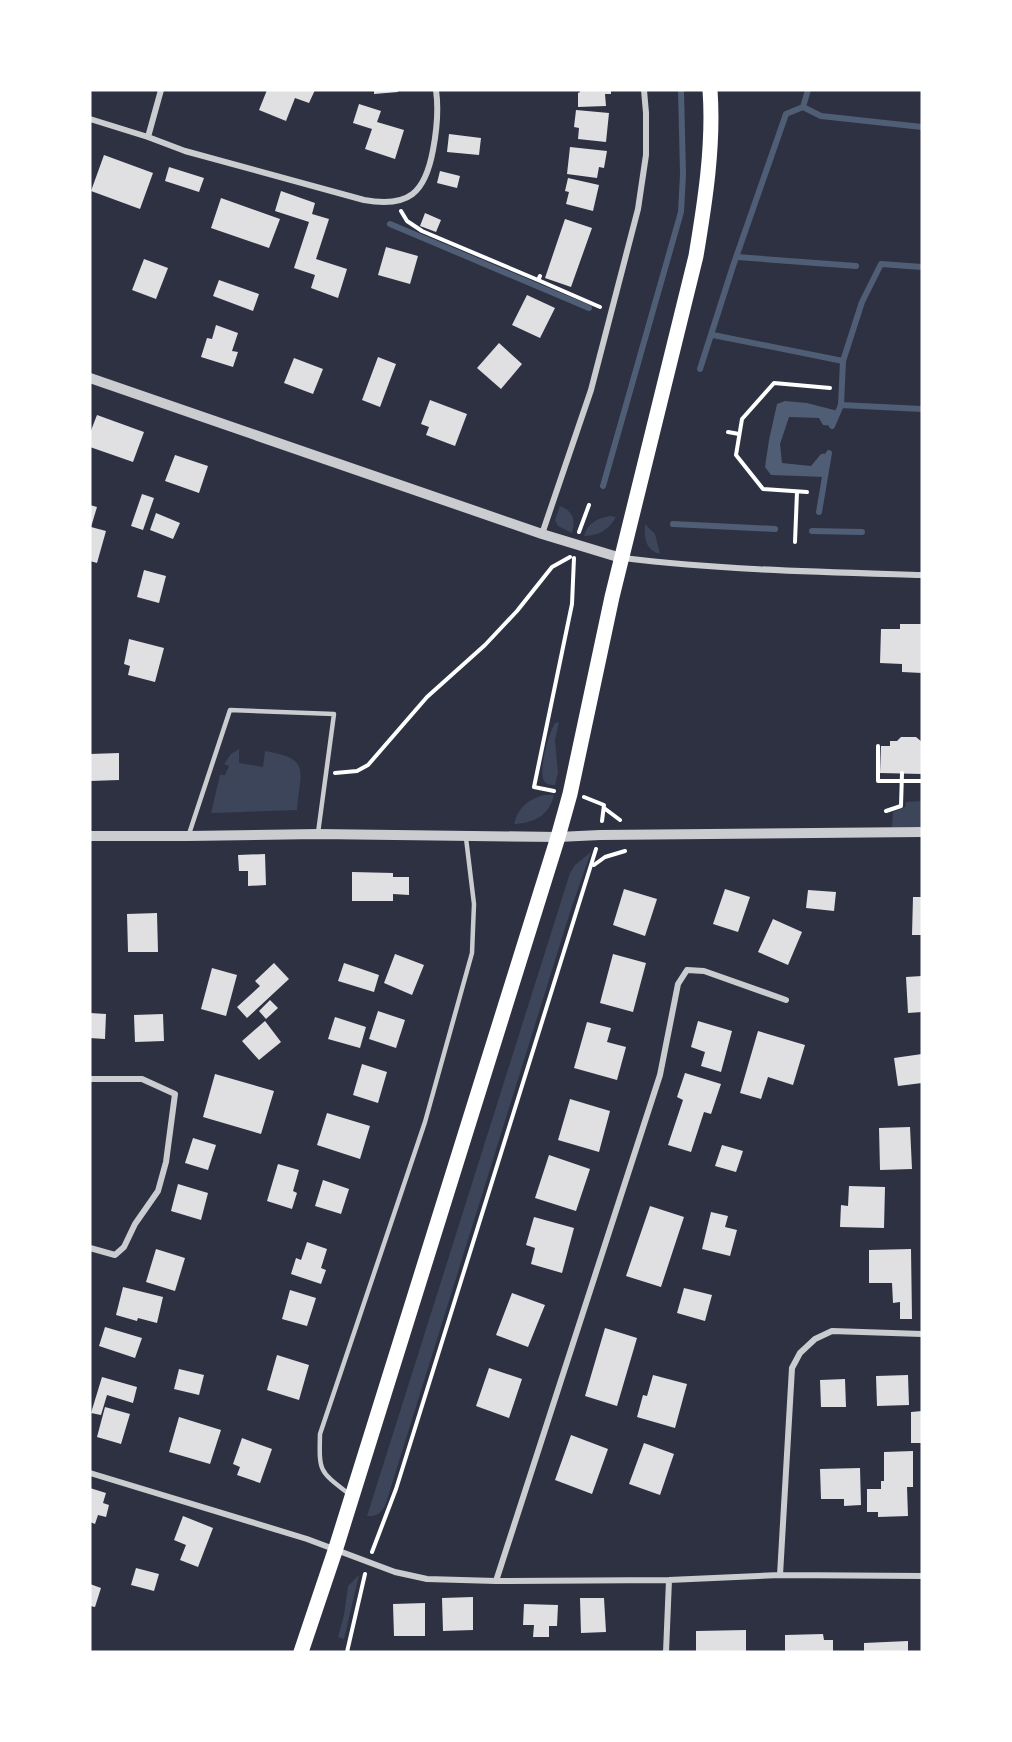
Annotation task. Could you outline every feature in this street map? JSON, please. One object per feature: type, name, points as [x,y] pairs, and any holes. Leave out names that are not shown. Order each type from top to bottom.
[{"type":"main road","points":[[301,1652],[335,1551],[570,794],[621,558],[696,256],[709,155],[710,90]]},
{"type":"street","points":[[148,137],[161,90]]},
{"type":"street","points":[[90,119],[185,151],[364,200],[395,203],[417,191],[430,167],[438,122],[436,90]]},
{"type":"street","points":[[542,534],[591,390],[638,209],[646,155],[644,90]]},
{"type":"street","points":[[90,378],[542,534],[621,558],[664,563],[796,571],[922,574]]},
{"type":"street","points":[[90,836],[318,834],[558,837],[922,832]]},
{"type":"street","points":[[496,1581],[660,1075],[678,984],[687,970],[704,971],[786,1000]]},
{"type":"street","points":[[90,1079],[142,1079],[175,1094],[166,1162],[158,1191],[135,1224],[124,1246],[115,1255],[90,1248]]},
{"type":"street","points":[[780,1575],[792,1368],[800,1353],[815,1339],[832,1331],[922,1334]]},
{"type":"street","points":[[90,1473],[307,1539],[368,1563],[427,1579],[669,1580],[780,1575],[922,1575]]},
{"type":"street","points":[[666,1652],[669,1580]]},
{"type":"lane","points":[[188,836],[230,710],[334,714],[318,834]]},
{"type":"lane","points":[[351,1495],[324,1475],[319,1462],[320,1434],[425,1122],[472,953],[474,904],[466,836]]},
{"type":"path","points":[[395,203],[407,221],[423,231],[539,278],[591,304]]},
{"type":"path","points":[[807,492],[763,489],[736,455],[742,418],[774,383],[830,388]]},
{"type":"path","points":[[728,432],[739,434]]},
{"type":"path","points":[[795,542],[797,492]]},
{"type":"path","points":[[578,535],[589,505]]},
{"type":"path","points":[[326,775],[357,771],[368,765],[427,697],[486,645],[552,567],[574,555],[572,604],[534,787],[556,791]]},
{"type":"path","points":[[878,746],[878,781],[922,781]]},
{"type":"path","points":[[886,811],[901,806],[902,773]]},
{"type":"path","points":[[584,797],[604,805],[601,824]]},
{"type":"path","points":[[347,1652],[368,1563],[396,1489],[597,849]]},
{"type":"shaded area","points":[[785,401],[807,403],[838,411],[832,426],[823,425],[819,418],[789,417],[780,444],[782,463],[811,466],[821,454],[829,453],[825,477],[771,475],[765,467],[777,404]]},
{"type":"shaded area","points":[[560,506],[568,510],[572,516],[574,524],[572,533],[558,526],[555,520]]},
{"type":"shaded area","points":[[610,516],[616,517],[606,529],[594,535],[584,536],[593,522]]},
{"type":"shaded area","points":[[645,524],[655,534],[660,554],[651,550],[646,543]]},
{"type":"shaded area","points":[[559,722],[555,740],[558,773],[555,785],[550,785],[543,779],[543,763],[552,728],[555,723]]},
{"type":"shaded area","points":[[239,749],[239,763],[263,767],[265,751],[280,754],[297,763],[301,776],[297,810],[211,813],[220,775],[225,775],[229,766],[224,764],[231,754]]},
{"type":"shaded area","points":[[544,795],[554,795],[552,802],[540,817],[514,824],[524,805]]},
{"type":"shaded area","points":[[922,801],[922,827],[892,827],[893,812],[905,807],[906,802]]},
{"type":"shaded area","points":[[591,852],[572,906],[386,1503],[379,1513],[367,1516],[570,873],[575,865]]},
{"type":"shaded area","points":[[359,1575],[344,1639],[338,1637],[348,1586]]},
{"type":"building","points":[[267,90],[315,90],[309,103],[295,98],[286,121],[259,110]]},
{"type":"building","points":[[374,90],[398,90],[398,92],[374,94]]},
{"type":"building","points":[[580,90],[611,90],[611,94],[605,94],[606,106],[578,107]]},
{"type":"building","points":[[359,104],[381,111],[377,122],[404,130],[395,159],[365,149],[372,129],[353,123]]},
{"type":"building","points":[[576,110],[609,113],[606,142],[578,139],[579,128],[574,127]]},
{"type":"building","points":[[449,134],[481,138],[479,155],[447,152]]},
{"type":"building","points":[[570,147],[607,151],[604,168],[599,167],[597,178],[567,174]]},
{"type":"building","points":[[104,155],[153,173],[140,209],[91,191]]},
{"type":"building","points":[[169,167],[204,178],[199,192],[165,181]]},
{"type":"building","points":[[440,171],[460,176],[457,188],[437,183]]},
{"type":"building","points":[[568,178],[599,185],[593,211],[566,204],[569,192],[565,191]]},
{"type":"building","points":[[281,191],[315,203],[312,214],[329,219],[316,259],[347,269],[338,298],[311,288],[315,275],[294,268],[309,222],[275,211]]},
{"type":"building","points":[[221,198],[280,219],[269,248],[211,228]]},
{"type":"building","points":[[425,213],[441,220],[436,232],[420,226]]},
{"type":"building","points":[[565,219],[592,228],[571,287],[545,278]]},
{"type":"building","points":[[386,247],[418,256],[410,284],[378,275]]},
{"type":"building","points":[[144,259],[168,268],[156,299],[132,290]]},
{"type":"building","points":[[219,280],[259,294],[253,311],[213,296]]},
{"type":"building","points":[[527,295],[555,308],[540,338],[512,325]]},
{"type":"building","points":[[216,325],[238,333],[232,351],[238,352],[233,367],[201,357],[207,338],[212,339]]},
{"type":"building","points":[[499,343],[522,364],[501,389],[477,368]]},
{"type":"building","points":[[378,357],[396,364],[380,407],[362,400]]},
{"type":"building","points":[[294,358],[323,369],[313,394],[284,383]]},
{"type":"building","points":[[430,400],[467,414],[455,446],[426,435],[429,427],[421,424]]},
{"type":"building","points":[[97,415],[144,432],[133,462],[90,447],[90,433]]},
{"type":"building","points":[[175,455],[208,466],[199,493],[165,481]]},
{"type":"building","points":[[142,494],[154,498],[143,530],[131,526]]},
{"type":"building","points":[[90,505],[97,507],[91,527],[106,531],[97,563],[90,561]]},
{"type":"building","points":[[156,513],[180,523],[173,539],[150,530]]},
{"type":"building","points":[[144,570],[166,576],[159,603],[137,597]]},
{"type":"building","points":[[900,624],[922,624],[922,673],[902,672],[902,664],[880,663],[881,629],[900,629]]},
{"type":"building","points":[[129,639],[164,648],[155,682],[128,675],[130,666],[124,664]]},
{"type":"building","points":[[901,737],[916,737],[922,742],[922,774],[880,773],[881,746],[890,746],[890,741],[897,741]]},
{"type":"building","points":[[119,753],[119,780],[90,781],[90,754]]},
{"type":"building","points":[[265,854],[266,885],[248,886],[248,871],[239,871],[238,855]]},
{"type":"building","points":[[352,872],[393,873],[393,877],[409,877],[409,895],[393,894],[393,901],[352,901]]},
{"type":"building","points":[[624,889],[657,899],[645,936],[613,925]]},
{"type":"building","points":[[725,889],[750,897],[738,932],[713,924]]},
{"type":"building","points":[[808,890],[836,892],[834,911],[806,908]]},
{"type":"building","points":[[913,897],[922,897],[922,935],[912,935]]},
{"type":"building","points":[[157,913],[158,952],[128,952],[127,914]]},
{"type":"building","points":[[773,919],[802,932],[788,965],[758,952]]},
{"type":"building","points":[[395,954],[424,965],[412,995],[384,983]]},
{"type":"building","points":[[613,954],[646,963],[633,1012],[600,1003]]},
{"type":"building","points":[[274,963],[289,979],[247,1018],[237,1007],[260,986],[255,981]]},
{"type":"building","points":[[344,963],[379,975],[374,992],[338,981]]},
{"type":"building","points":[[212,968],[237,975],[226,1016],[201,1009]]},
{"type":"building","points":[[922,976],[922,1012],[908,1013],[906,977]]},
{"type":"building","points":[[270,1000],[278,1008],[266,1019],[259,1011]]},
{"type":"building","points":[[378,1011],[405,1020],[396,1048],[369,1039]]},
{"type":"building","points":[[90,1013],[106,1014],[105,1039],[90,1038]]},
{"type":"building","points":[[163,1014],[164,1041],[135,1042],[134,1015]]},
{"type":"building","points":[[335,1017],[366,1027],[360,1048],[328,1039]]},
{"type":"building","points":[[265,1021],[281,1042],[259,1060],[242,1041]]},
{"type":"building","points":[[698,1021],[732,1031],[721,1072],[701,1066],[705,1052],[691,1047]]},
{"type":"building","points":[[587,1022],[611,1028],[607,1042],[626,1047],[617,1080],[574,1068]]},
{"type":"building","points":[[758,1031],[805,1045],[793,1085],[768,1077],[761,1099],[740,1093]]},
{"type":"building","points":[[922,1054],[922,1083],[898,1086],[894,1058]]},
{"type":"building","points":[[362,1064],[387,1072],[378,1103],[353,1095]]},
{"type":"building","points":[[685,1073],[721,1084],[711,1114],[704,1112],[691,1152],[668,1145],[683,1100],[677,1097]]},
{"type":"building","points":[[215,1074],[274,1091],[261,1134],[203,1117]]},
{"type":"building","points":[[570,1099],[610,1111],[599,1152],[558,1140]]},
{"type":"building","points":[[327,1113],[370,1126],[360,1159],[317,1145]]},
{"type":"building","points":[[910,1127],[912,1169],[880,1170],[879,1128]]},
{"type":"building","points":[[193,1138],[216,1145],[208,1170],[185,1163]]},
{"type":"building","points":[[722,1145],[743,1151],[736,1172],[715,1166]]},
{"type":"building","points":[[549,1155],[590,1169],[576,1211],[535,1198]]},
{"type":"building","points":[[278,1164],[299,1170],[293,1191],[297,1193],[292,1209],[267,1201]]},
{"type":"building","points":[[323,1180],[349,1189],[341,1214],[315,1206]]},
{"type":"building","points":[[178,1184],[208,1193],[201,1220],[171,1211]]},
{"type":"building","points":[[849,1186],[885,1187],[884,1228],[840,1227],[841,1205],[848,1206]]},
{"type":"building","points":[[650,1206],[684,1217],[661,1287],[626,1276]]},
{"type":"building","points":[[711,1212],[728,1216],[725,1227],[737,1230],[730,1256],[702,1249]]},
{"type":"building","points":[[534,1217],[574,1228],[562,1273],[531,1264],[535,1248],[526,1245]]},
{"type":"building","points":[[307,1242],[327,1249],[321,1268],[326,1270],[321,1284],[291,1274],[296,1258],[301,1260]]},
{"type":"building","points":[[156,1249],[185,1258],[175,1291],[146,1282]]},
{"type":"building","points":[[911,1249],[912,1319],[900,1319],[900,1302],[893,1303],[892,1283],[869,1283],[869,1250]]},
{"type":"building","points":[[123,1287],[163,1297],[157,1323],[138,1318],[137,1321],[116,1315]]},
{"type":"building","points":[[684,1288],[712,1295],[705,1321],[677,1313]]},
{"type":"building","points":[[290,1290],[316,1298],[307,1326],[282,1319]]},
{"type":"building","points":[[512,1293],[545,1305],[528,1347],[496,1335]]},
{"type":"building","points":[[105,1327],[142,1338],[135,1358],[99,1346]]},
{"type":"building","points":[[605,1328],[637,1338],[617,1406],[585,1396]]},
{"type":"building","points":[[277,1355],[309,1365],[299,1400],[267,1390]]},
{"type":"building","points":[[489,1368],[522,1379],[509,1418],[476,1406]]},
{"type":"building","points":[[179,1369],[204,1375],[199,1395],[174,1389]]},
{"type":"building","points":[[653,1375],[687,1384],[675,1428],[637,1417],[643,1395],[647,1396]]},
{"type":"building","points":[[908,1375],[909,1405],[877,1406],[876,1376]]},
{"type":"building","points":[[102,1377],[137,1387],[133,1403],[107,1395],[101,1415],[91,1413]]},
{"type":"building","points":[[845,1379],[846,1407],[821,1407],[820,1380]]},
{"type":"building","points":[[105,1407],[130,1414],[121,1444],[97,1437]]},
{"type":"building","points":[[922,1411],[922,1443],[911,1443],[911,1412]]},
{"type":"building","points":[[179,1417],[221,1430],[210,1464],[169,1452]]},
{"type":"building","points":[[571,1435],[608,1449],[592,1494],[555,1480]]},
{"type":"building","points":[[242,1438],[272,1449],[260,1483],[237,1475],[240,1467],[233,1464]]},
{"type":"building","points":[[644,1443],[674,1454],[660,1495],[629,1484]]},
{"type":"building","points":[[913,1451],[913,1487],[907,1487],[908,1516],[878,1517],[878,1512],[867,1512],[867,1489],[881,1489],[881,1481],[884,1481],[884,1452]]},
{"type":"building","points":[[860,1468],[861,1505],[844,1506],[844,1499],[821,1499],[820,1469]]},
{"type":"building","points":[[90,1488],[106,1493],[103,1503],[109,1505],[106,1517],[98,1515],[95,1524],[90,1522]]},
{"type":"building","points":[[183,1516],[213,1528],[198,1567],[180,1560],[186,1545],[174,1540]]},
{"type":"building","points":[[136,1568],[159,1574],[154,1591],[131,1585]]},
{"type":"building","points":[[90,1584],[101,1588],[95,1607],[90,1606]]},
{"type":"building","points":[[473,1597],[473,1630],[443,1631],[442,1598]]},
{"type":"building","points":[[580,1598],[604,1598],[606,1632],[581,1633]]},
{"type":"building","points":[[425,1603],[425,1636],[394,1636],[393,1604]]},
{"type":"building","points":[[524,1604],[558,1605],[557,1626],[549,1626],[549,1637],[533,1637],[534,1625],[523,1625]]},
{"type":"building","points":[[746,1630],[746,1652],[696,1652],[696,1631]]},
{"type":"building","points":[[823,1634],[824,1640],[833,1640],[833,1652],[785,1652],[785,1635]]},
{"type":"building","points":[[908,1641],[908,1652],[864,1652],[864,1643]]},
{"type":"waterway","points":[[603,486],[681,212],[683,174],[681,90]]},
{"type":"waterway","points":[[808,90],[803,107],[821,116],[922,127]]},
{"type":"waterway","points":[[700,369],[786,114],[803,107]]},
{"type":"waterway","points":[[390,224],[589,308]]},
{"type":"waterway","points":[[737,257],[856,266]]},
{"type":"waterway","points":[[832,426],[841,405],[843,361],[862,302],[881,264],[922,267]]},
{"type":"waterway","points":[[713,335],[843,361]]},
{"type":"waterway","points":[[841,405],[922,409]]},
{"type":"waterway","points":[[819,512],[829,453]]},
{"type":"waterway","points":[[673,524],[775,529]]},
{"type":"waterway","points":[[812,531],[862,532]]}]
